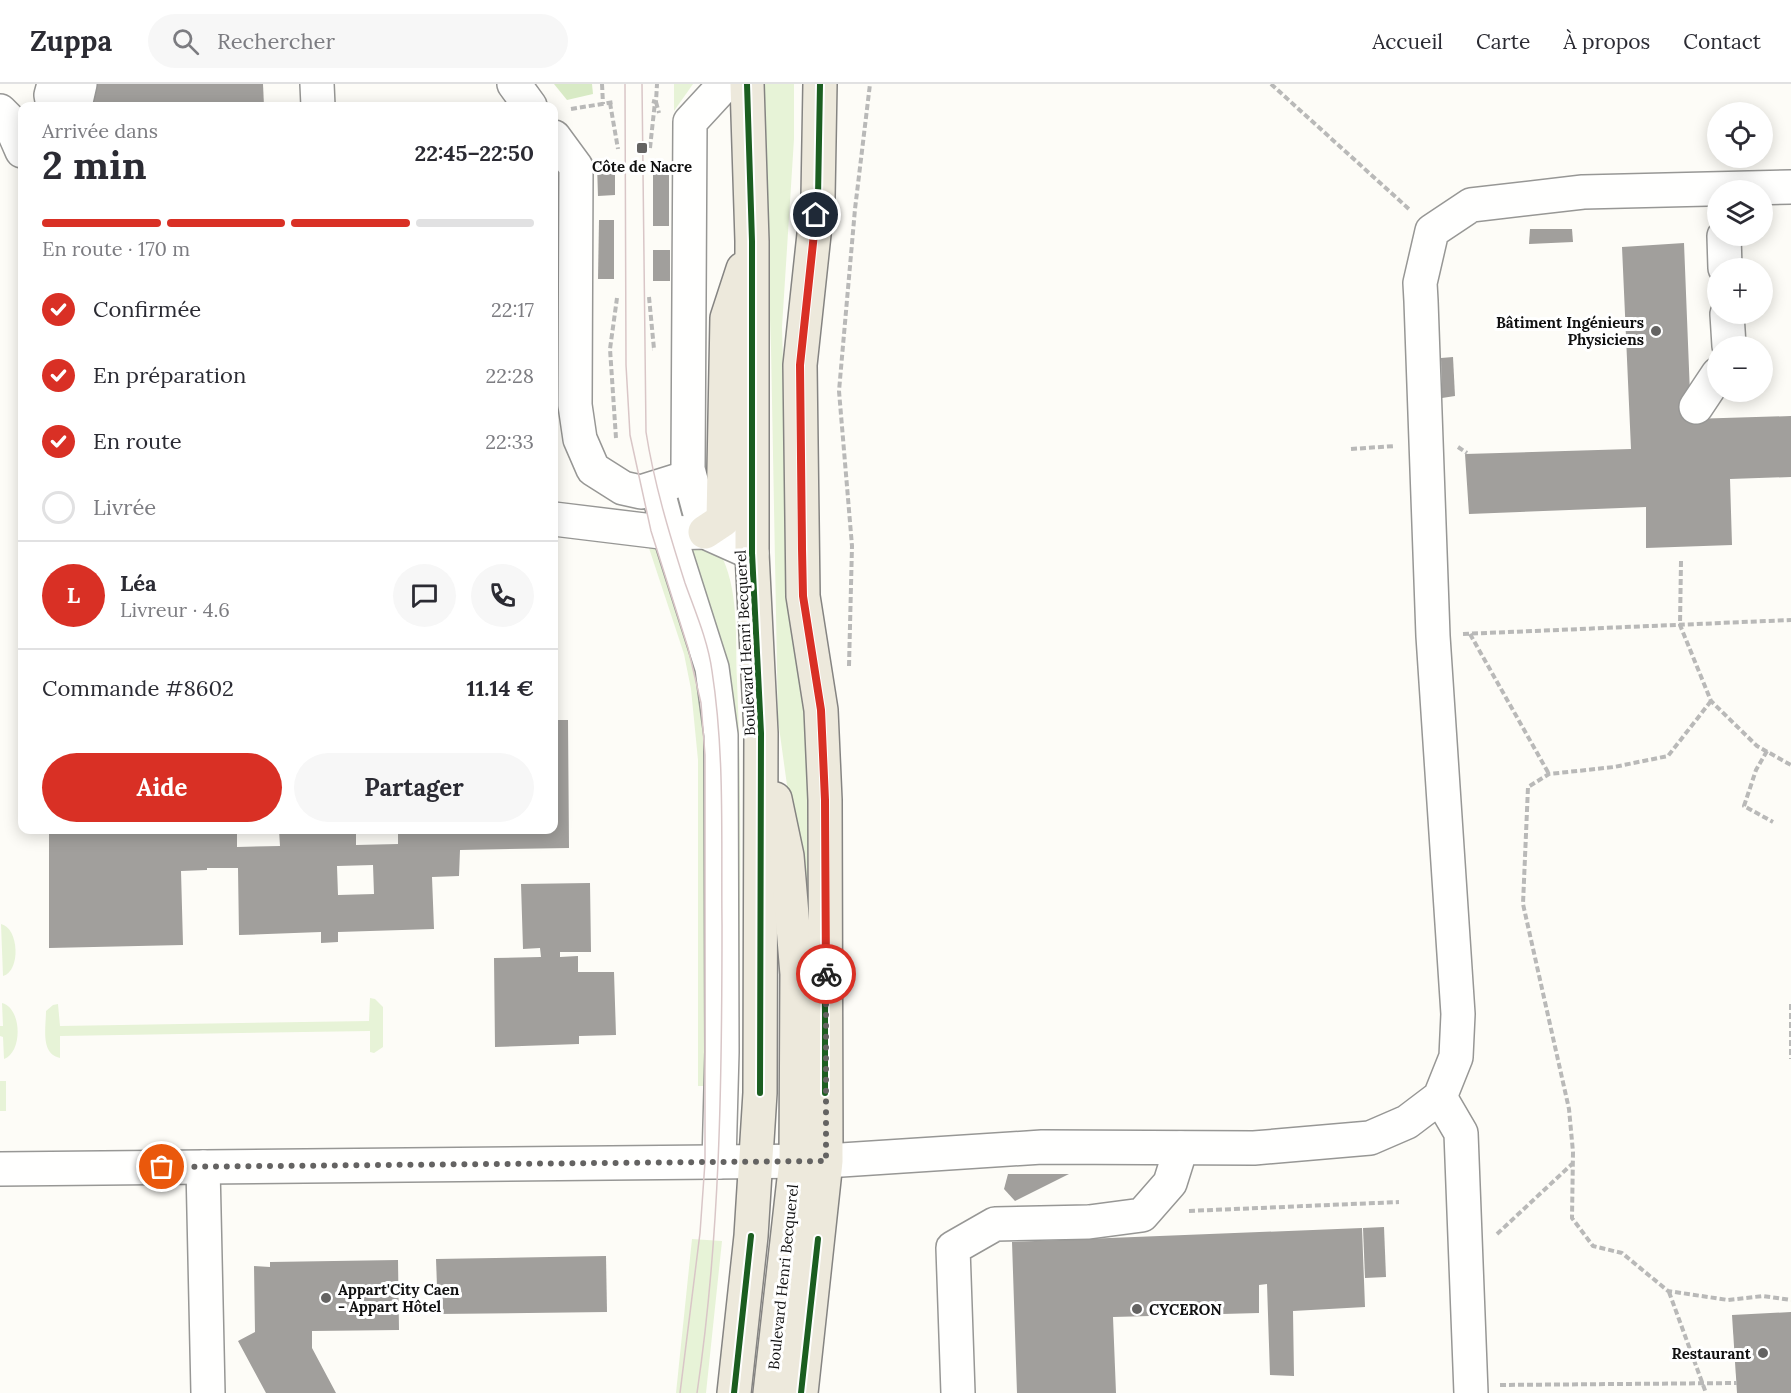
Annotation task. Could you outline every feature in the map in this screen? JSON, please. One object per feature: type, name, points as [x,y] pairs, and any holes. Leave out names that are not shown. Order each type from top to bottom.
[{"type":"main road","name":"Boulevard Henri Becquerel","points":[[734,1393],[756,1162],[760,1093],[761,733],[752,553],[752,242],[747,84]]},
{"type":"main road","name":"Boulevard Henri Becquerel","points":[[801,1393],[825,800],[821,710],[803,596],[800,365],[818,197],[820,84]]},
{"type":"main road","points":[[705,532],[723,520],[727,318],[752,242]]},
{"type":"main road","name":"Boulevard Henri Becquerel","points":[[761,733],[787,856],[811,1161],[770,1393]]},
{"type":"street","points":[[52,102],[51,95],[54,84]]},
{"type":"street","points":[[76,102],[80,84]]},
{"type":"street","points":[[317,84],[318,102]]},
{"type":"street","points":[[514,84],[532,102]]},
{"type":"street","points":[[705,532],[688,469],[690,122],[725,84]]},
{"type":"street","points":[[0,111],[8,119],[18,142]]},
{"type":"street","points":[[558,136],[576,167],[575,405],[580,439],[593,469],[623,488],[641,492],[657,488],[674,483],[688,469]]},
{"type":"street","points":[[1773,188],[1791,187]]},
{"type":"street","points":[[0,1169],[756,1162],[811,1161],[1042,1147],[1254,1148],[1370,1138],[1407,1122],[1440,1097],[1456,1057],[1458,1014],[1433,636],[1420,283],[1431,231],[1471,205],[1583,192],[1707,190]]},
{"type":"street","points":[[1696,407],[1707,390]]},
{"type":"street","points":[[657,488],[712,668],[721,735],[722,1053],[719,1162]]},
{"type":"street","points":[[558,519],[669,533],[705,532],[752,553]]},
{"type":"street","points":[[1440,1097],[1461,1133],[1471,1389]]},
{"type":"street","points":[[958,1393],[953,1248],[995,1224],[1089,1221],[1142,1215],[1170,1183],[1181,1148]]},
{"type":"street","points":[[203,1167],[213,1385]]},
{"type":"path","points":[[602,84],[603,104]]},
{"type":"path","points":[[650,148],[657,84]]},
{"type":"path","points":[[839,391],[855,209],[870,84]]},
{"type":"path","points":[[1271,84],[1431,231]]},
{"type":"path","points":[[558,115],[612,103],[618,149]]},
{"type":"path","points":[[649,297],[654,349],[652,349]]},
{"type":"path","points":[[616,442],[610,349],[617,298]]},
{"type":"path","points":[[1681,561],[1680,625],[1712,701],[1758,746],[1791,765]]},
{"type":"path","points":[[1433,636],[1791,620]]},
{"type":"path","points":[[1470,634],[1549,774]]},
{"type":"path","points":[[1706,1393],[1668,1291],[1622,1253],[1593,1246],[1572,1218],[1573,1163],[1569,1109],[1523,904],[1528,787],[1549,774],[1614,767],[1668,756],[1712,701]]},
{"type":"path","points":[[1767,752],[1756,770],[1744,806],[1773,822]]},
{"type":"path","points":[[1791,1004],[1791,1059]]},
{"type":"path","points":[[1467,1260],[1543,1194],[1573,1163]]},
{"type":"path","points":[[1158,1197],[1189,1211],[1399,1202]]},
{"type":"path","points":[[1668,1291],[1728,1300],[1763,1296],[1791,1300]]},
{"type":"path","points":[[1471,1389],[1737,1383]]},
{"type":"green space","points":[[554,84],[592,84],[593,94],[567,100]]},
{"type":"green space","points":[[674,84],[693,84],[674,111]]},
{"type":"green space","points":[[762,84],[794,84],[794,139],[782,327],[790,614],[809,723],[809,858],[802,1078],[798,865],[778,720],[771,348]]},
{"type":"green space","points":[[646,539],[662,540],[706,690],[712,1086],[698,1086],[698,760],[691,689],[684,654]]},
{"type":"green space","points":[[681,541],[719,551],[730,581],[735,614],[740,782],[739,1086],[731,1086],[729,712]]},
{"type":"green space","points":[[1,924],[11,933],[15,950],[13,966],[3,976]]},
{"type":"green space","points":[[370,998],[375,999],[383,1007],[383,1047],[374,1053],[370,1052],[370,1031],[60,1036],[60,1058],[49,1051],[45,1032],[46,1011],[58,1004],[60,1026],[369,1021]]},
{"type":"green space","points":[[2,1003],[13,1013],[18,1030],[15,1048],[4,1059],[3,1037],[0,1036],[0,1026],[3,1026]]},
{"type":"green space","points":[[0,1081],[6,1081],[6,1111],[0,1111]]},
{"type":"green space","points":[[692,1239],[722,1241],[706,1393],[676,1393]]},
{"type":"building","points":[[92,84],[263,84],[264,102],[93,102]]},
{"type":"building","points":[[597,165],[615,165],[615,195],[598,196]]},
{"type":"building","points":[[653,167],[669,167],[669,226],[653,226]]},
{"type":"building","points":[[599,220],[614,220],[614,279],[598,279]]},
{"type":"building","points":[[1530,229],[1572,229],[1573,242],[1529,244]]},
{"type":"building","name":"Bâtiment Ingénieurs Physiciens","points":[[1684,243],[1691,419],[1791,416],[1791,477],[1730,479],[1732,545],[1646,548],[1646,507],[1469,514],[1465,454],[1631,449],[1622,247]]},
{"type":"building","points":[[653,250],[670,250],[670,281],[653,281]]},
{"type":"building","points":[[1453,357],[1455,396],[1442,398],[1441,358]]},
{"type":"building","points":[[558,720],[568,720],[569,848],[460,850],[459,876],[432,877],[434,929],[338,932],[338,942],[321,943],[321,932],[239,935],[238,868],[207,868],[207,870],[181,871],[183,945],[49,948],[49,834],[237,834],[237,847],[280,846],[279,834],[356,834],[356,845],[398,844],[398,834],[558,834]],"holes":[[[373,865],[374,894],[338,895],[337,866]]]},
{"type":"building","points":[[590,883],[591,952],[560,952],[560,957],[578,956],[578,972],[614,972],[616,1035],[579,1036],[579,1044],[495,1047],[494,958],[541,957],[540,948],[523,949],[521,884]]},
{"type":"building","points":[[1008,1174],[1069,1174],[1015,1201],[1004,1189]]},
{"type":"building","points":[[1384,1227],[1386,1277],[1365,1278],[1363,1228]]},
{"type":"building","name":"CYCERON","points":[[1362,1228],[1365,1307],[1293,1311],[1294,1376],[1270,1375],[1267,1284],[1259,1285],[1259,1313],[1113,1317],[1116,1393],[1017,1393],[1012,1242]]},
{"type":"building","points":[[606,1256],[607,1312],[438,1314],[436,1259]]},
{"type":"building","name":"Appart'City Caen - Appart Hôtel","points":[[398,1260],[399,1330],[312,1331],[312,1348],[336,1393],[266,1393],[238,1341],[255,1332],[254,1266],[270,1267],[270,1262]]},
{"type":"building","name":"Restaurant","points":[[1791,1312],[1791,1393],[1737,1393],[1732,1315]]},
{"type":"tram line","points":[[625,84],[626,365],[630,435],[651,531],[688,648],[701,703],[705,755],[705,1162],[700,1233],[680,1393]]},
{"type":"tram line","points":[[642,84],[646,432],[668,527],[710,660],[721,766],[722,984],[718,1160],[711,1277],[697,1393]]},
{"type":"cycle path","points":[[747,84],[752,241],[752,553],[761,733],[760,1093]]},
{"type":"cycle path","points":[[820,84],[818,197],[800,365],[803,596],[821,710],[825,800],[825,1093]]},
{"type":"cycle path","points":[[734,1393],[751,1236]]},
{"type":"cycle path","points":[[801,1393],[818,1239]]},
{"type":"way so far","points":[[162,1167],[826,1161],[826,974]]},
{"type":"place","name":"Côte de Nacre","points":[[642,148]]},
{"type":"place","name":"Bâtiment Ingénieurs Physiciens","points":[[1656,331]]},
{"type":"place","name":"Appart'City Caen - Appart Hôtel","points":[[326,1298]]},
{"type":"place","name":"CYCERON","points":[[1137,1309]]},
{"type":"place","name":"Restaurant","points":[[1763,1353]]},
{"type":"route","points":[[816,215],[800,365],[802,549],[803,596],[821,710],[825,800],[826,974]]}]
